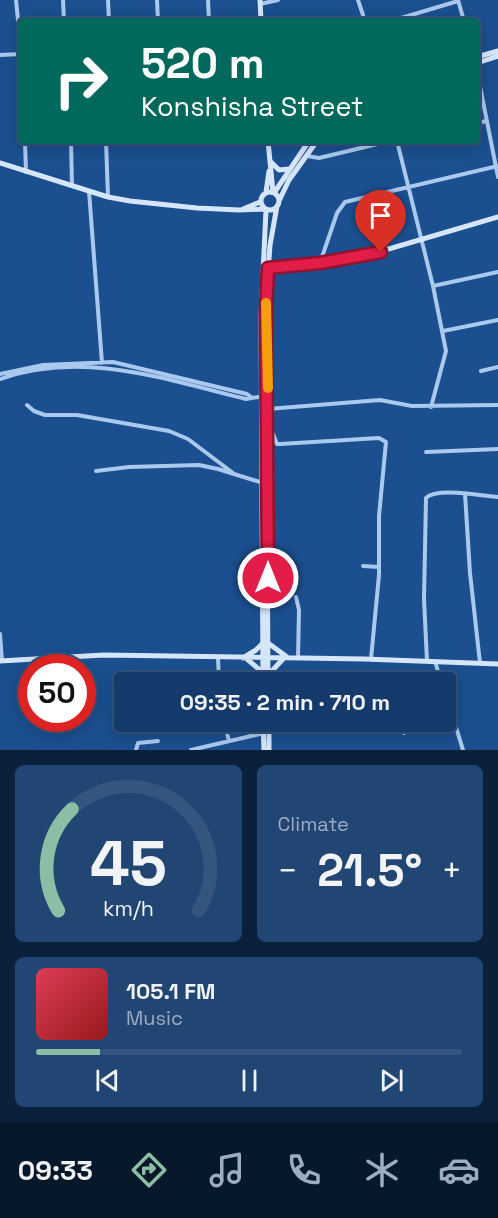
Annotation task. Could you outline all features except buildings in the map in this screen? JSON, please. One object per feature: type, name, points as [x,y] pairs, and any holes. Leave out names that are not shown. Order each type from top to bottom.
[{"type":"main road","points":[[260,2],[261,18]]},
{"type":"main road","points":[[480,56],[498,51]]},
{"type":"main road","points":[[480,62],[498,56]]},
{"type":"main road","points":[[266,672],[266,311],[268,268],[278,203],[274,192],[268,144]]},
{"type":"main road","points":[[274,192],[307,144]]},
{"type":"main road","points":[[0,164],[108,197],[161,206],[272,210],[289,180],[315,144]]},
{"type":"main road","points":[[269,160],[279,170],[289,169]]},
{"type":"main road","points":[[266,192],[270,167]]},
{"type":"main road","points":[[260,202],[261,196],[266,192],[274,192]]},
{"type":"main road","points":[[239,210],[260,202]]},
{"type":"main road","points":[[260,202],[266,209],[261,294],[265,396],[268,410],[265,483]]},
{"type":"main road","points":[[268,268],[366,256],[498,217]]},
{"type":"main road","points":[[244,658],[266,643]]},
{"type":"main road","points":[[266,643],[287,658]]},
{"type":"main road","points":[[1,661],[104,655],[371,659],[498,664]]},
{"type":"main road","points":[[244,658],[264,672]]},
{"type":"main road","points":[[268,672],[287,658]]},
{"type":"main road","points":[[269,732],[269,750]]},
{"type":"main road","points":[[264,733],[264,750]]},
{"type":"street","points":[[16,0],[18,21]]},
{"type":"street","points":[[63,0],[64,18]]},
{"type":"street","points":[[108,0],[109,18]]},
{"type":"street","points":[[157,0],[158,18]]},
{"type":"street","points":[[208,0],[209,18]]},
{"type":"street","points":[[260,2],[278,0]]},
{"type":"street","points":[[358,0],[364,18]]},
{"type":"street","points":[[401,18],[458,1],[463,18]]},
{"type":"street","points":[[0,55],[18,52]]},
{"type":"street","points":[[480,87],[498,177]]},
{"type":"street","points":[[480,122],[486,121]]},
{"type":"street","points":[[25,144],[26,172]]},
{"type":"street","points":[[71,144],[72,186]]},
{"type":"street","points":[[106,144],[108,197]]},
{"type":"street","points":[[306,155],[319,159],[378,144]]},
{"type":"street","points":[[399,144],[443,331],[446,356],[431,407]]},
{"type":"street","points":[[320,263],[337,213],[345,202],[497,166]]},
{"type":"street","points":[[89,191],[102,364]]},
{"type":"street","points":[[433,286],[498,272]]},
{"type":"street","points":[[443,331],[498,320]]},
{"type":"street","points":[[0,374],[43,364],[130,365],[251,397],[265,396]]},
{"type":"street","points":[[0,379],[46,369],[102,364]]},
{"type":"street","points":[[481,371],[498,367]]},
{"type":"street","points":[[268,410],[380,400],[403,406],[498,405]]},
{"type":"street","points":[[27,405],[34,411],[45,415],[77,415],[169,431],[188,439],[232,473]]},
{"type":"street","points":[[268,433],[273,435],[277,444],[379,438],[386,440],[371,659]]},
{"type":"street","points":[[426,452],[498,449]]},
{"type":"street","points":[[96,471],[129,467],[199,465],[210,466],[265,483]]},
{"type":"street","points":[[465,494],[471,583],[480,663]]},
{"type":"street","points":[[427,661],[424,599],[425,500],[430,495],[465,494],[498,497]]},
{"type":"street","points":[[363,566],[379,567]]},
{"type":"street","points":[[296,597],[299,610],[298,658]]},
{"type":"street","points":[[0,634],[1,661]]},
{"type":"street","points":[[218,658],[219,672]]},
{"type":"street","points":[[434,661],[438,672]]},
{"type":"street","points":[[456,726],[463,750]]},
{"type":"street","points":[[227,732],[229,741]]},
{"type":"street","points":[[191,750],[206,749],[264,733]]},
{"type":"street","points":[[136,750],[138,743],[158,741]]},
{"type":"slow traffic","points":[[266,303],[268,388]]},
{"type":"route","points":[[268,578],[266,311],[268,268],[320,263],[381,252]]}]
